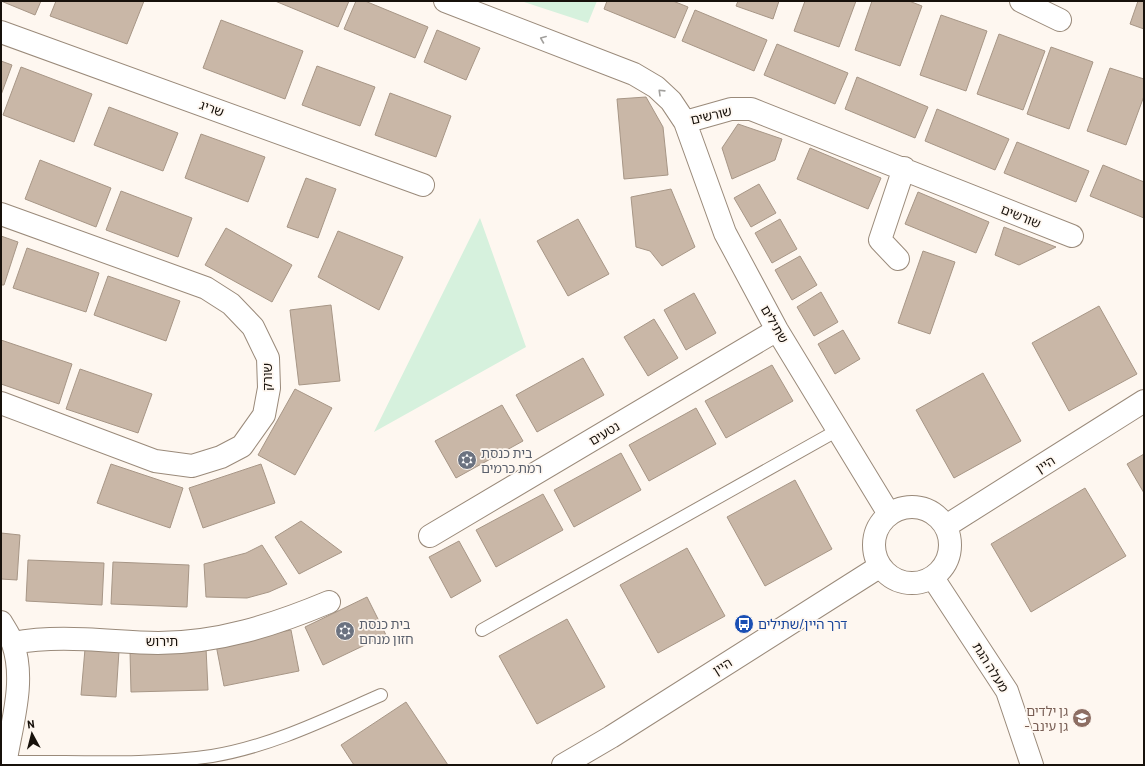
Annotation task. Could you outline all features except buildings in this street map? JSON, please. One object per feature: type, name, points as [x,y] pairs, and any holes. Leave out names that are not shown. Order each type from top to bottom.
[{"type":"street","name":"שורשים","points":[[445,1],[634,74],[656,87],[671,101],[686,122],[731,109],[751,109],[904,168],[1072,236]]},
{"type":"street","points":[[1021,1],[1060,20]]},
{"type":"street","name":"שריג","points":[[1,32],[423,185]]},
{"type":"street","name":"שתילים","points":[[686,122],[725,234],[777,330],[889,514]]},
{"type":"street","points":[[898,259],[880,240],[904,168]]},
{"type":"street","name":"שורק","points":[[1,214],[206,288],[231,304],[253,327],[268,358],[269,388],[264,415],[242,446],[220,457],[192,466],[155,461],[1,403]]},
{"type":"street","name":"נטעים","points":[[430,536],[777,330]]},
{"type":"street","name":"היין","points":[[946,526],[1144,401]]},
{"type":"street","points":[[901,508],[926,510],[937,516],[946,526],[950,537],[949,555],[942,570],[933,578],[919,583],[904,583],[886,574],[879,567],[873,548],[874,538],[882,521],[889,514],[901,508]]},
{"type":"street","name":"היין","points":[[564,765],[611,737],[879,567]]},
{"type":"street","name":"מעלה הגת","points":[[933,578],[1007,691],[1032,765]]},
{"type":"street","name":"תירוש","points":[[13,643],[58,638],[159,643],[196,641],[252,630],[290,618],[328,602]]},
{"type":"street","points":[[1,622],[13,643],[18,664],[18,686],[6,763]]},
{"type":"lane","points":[[482,630],[838,430]]},
{"type":"lane","points":[[6,763],[157,761],[212,756],[263,744],[306,728],[381,695]]},
{"type":"green space","points":[[521,1],[597,1],[588,23]]},
{"type":"green space","points":[[480,218],[526,347],[374,432]]},
{"type":"place","name":"בית כנסת רמת כרמים","points":[[467,460]]},
{"type":"place","name":"דרך היין/שתילים","points":[[744,624]]},
{"type":"place","name":"בית כנסת חזון מנחם","points":[[345,631]]},
{"type":"place","name":"גן ילדים - גן עינב","points":[[1082,718]]}]
